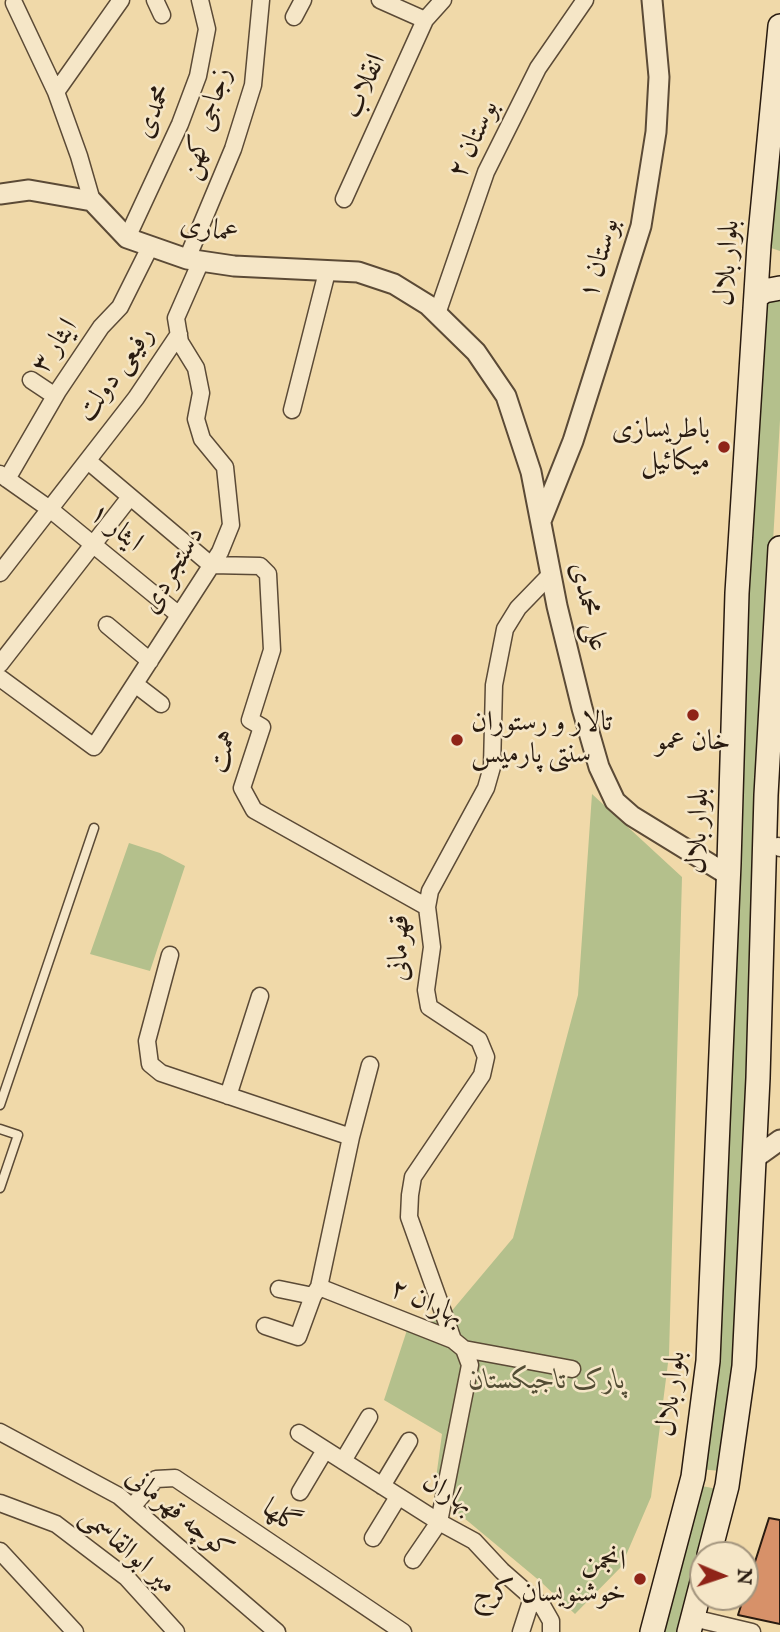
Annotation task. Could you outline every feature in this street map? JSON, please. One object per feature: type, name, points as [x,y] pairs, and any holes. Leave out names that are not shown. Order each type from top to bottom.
[{"type":"main road","name":"بلوار بلال","points":[[652,1632],[692,1477],[708,1361],[737,593],[756,297],[780,26]]},
{"type":"main road","points":[[756,297],[764,290],[780,288]]},
{"type":"main road","points":[[713,1541],[727,1486],[744,1366],[758,1068],[775,849],[773,796],[780,548]]},
{"type":"main road","points":[[721,1068],[724,1074],[737,1079],[749,1077],[758,1068]]},
{"type":"street","points":[[55,92],[121,0]]},
{"type":"street","name":"محمدی","points":[[127,238],[180,124],[198,76],[207,29],[200,0]]},
{"type":"street","name":"زجاجی کهن","points":[[194,260],[253,85],[261,0]]},
{"type":"street","points":[[294,17],[303,0]]},
{"type":"street","points":[[380,0],[425,20]]},
{"type":"street","name":"انقلاب","points":[[344,200],[425,20],[443,0]]},
{"type":"street","name":"بوستان ۲","points":[[437,314],[486,172],[538,68],[585,0]]},
{"type":"street","name":"بوستان ۱","points":[[541,522],[573,441],[641,226],[656,132],[659,77],[652,0]]},
{"type":"street","name":"عماری","points":[[14,3],[55,92],[79,156],[92,201],[127,238],[194,260],[234,266],[358,272],[394,284],[428,305],[437,314]]},
{"type":"street","points":[[0,194],[29,190],[92,201]]},
{"type":"street","name":"ایثار ۳","points":[[4,476],[101,327],[120,307],[150,247]]},
{"type":"street","name":"رفیعی دولت","points":[[51,510],[179,334],[176,318],[194,260]]},
{"type":"street","points":[[292,410],[327,272]]},
{"type":"street","name":"علی محمدی","points":[[437,314],[476,352],[506,396],[531,472],[557,606],[599,768],[615,801],[632,816],[728,876]]},
{"type":"street","name":"دستجردی","points":[[0,678],[94,747],[220,551],[231,525],[225,467],[202,439],[196,419],[201,394],[196,368],[180,342],[179,334]]},
{"type":"street","points":[[31,380],[55,396]]},
{"type":"street","points":[[88,461],[211,565]]},
{"type":"street","name":"۱ ایثار","points":[[4,476],[93,543],[179,615]]},
{"type":"street","points":[[0,664],[130,497]]},
{"type":"street","points":[[0,573],[51,510]]},
{"type":"street","name":"همت","points":[[211,565],[260,566],[268,574],[272,650],[250,720],[262,727],[243,788],[254,810],[427,907]]},
{"type":"street","name":"قهرمانی","points":[[458,1345],[409,1217],[410,1195],[413,1177],[482,1075],[486,1057],[479,1040],[429,1007],[426,990],[432,947],[427,907],[430,891],[486,788],[492,767],[494,685],[505,629],[518,608],[551,574]]},
{"type":"street","points":[[107,625],[150,661]]},
{"type":"street","points":[[135,684],[161,704]]},
{"type":"street","points":[[170,955],[147,1041],[150,1064],[161,1073],[351,1136]]},
{"type":"street","points":[[228,1096],[260,996]]},
{"type":"street","points":[[265,1326],[298,1337],[316,1292],[370,1065]]},
{"type":"street","points":[[755,1158],[780,1140]]},
{"type":"street","name":"بهاران ۲","points":[[279,1289],[316,1292],[458,1345],[470,1365],[439,1522]]},
{"type":"street","points":[[458,1345],[572,1368]]},
{"type":"street","points":[[343,1461],[369,1418]]},
{"type":"street","name":"کوچه قهرمانی","points":[[0,1432],[119,1496],[277,1632]]},
{"type":"street","name":"بهاران","points":[[299,1433],[398,1497],[474,1541],[502,1571],[543,1607],[551,1626]]},
{"type":"street","points":[[382,1486],[409,1441]]},
{"type":"street","points":[[300,1492],[325,1450]]},
{"type":"street","name":"گلها","points":[[132,1507],[156,1479],[175,1478],[403,1632]]},
{"type":"street","points":[[373,1538],[398,1497]]},
{"type":"street","name":"میر ابوالقاسمی","points":[[0,1503],[56,1524],[127,1578],[176,1632]]},
{"type":"street","points":[[413,1560],[439,1522]]},
{"type":"street","points":[[0,1551],[75,1632]]},
{"type":"street","points":[[521,1632],[532,1598]]},
{"type":"street","points":[[691,1625],[752,1632]]},
{"type":"lane","points":[[0,1105],[94,828]]},
{"type":"lane","points":[[0,1129],[18,1135],[0,1188]]},
{"type":"green space","points":[[780,108],[780,251],[768,247]]},
{"type":"green space","points":[[771,300],[780,301],[780,420],[768,629],[736,1367],[720,1471],[699,1469],[763,308]]},
{"type":"green space","name":"پارک تاجیکستان","points":[[592,794],[682,877],[669,1355],[651,1497],[621,1567],[575,1614],[541,1582],[434,1493],[442,1434],[384,1400],[409,1324],[450,1313],[513,1238],[578,995]]},
{"type":"green space","points":[[129,843],[160,853],[185,866],[150,971],[90,954]]},
{"type":"green space","points":[[697,1485],[717,1489],[704,1541],[689,1541],[689,1597],[680,1632],[661,1632]]},
{"type":"building","points":[[769,1518],[780,1520],[780,1624],[738,1615],[739,1611],[759,1611],[759,1549]]},
{"type":"place","name":"باطریسازی میکائیل","points":[[724,447]]},
{"type":"place","name":"خان عمو","points":[[693,715]]},
{"type":"place","name":"تالار و رستوران سنتی پارمیس","points":[[457,740]]},
{"type":"place","name":"انجمن خوشنویسان کرج","points":[[640,1579]]}]
